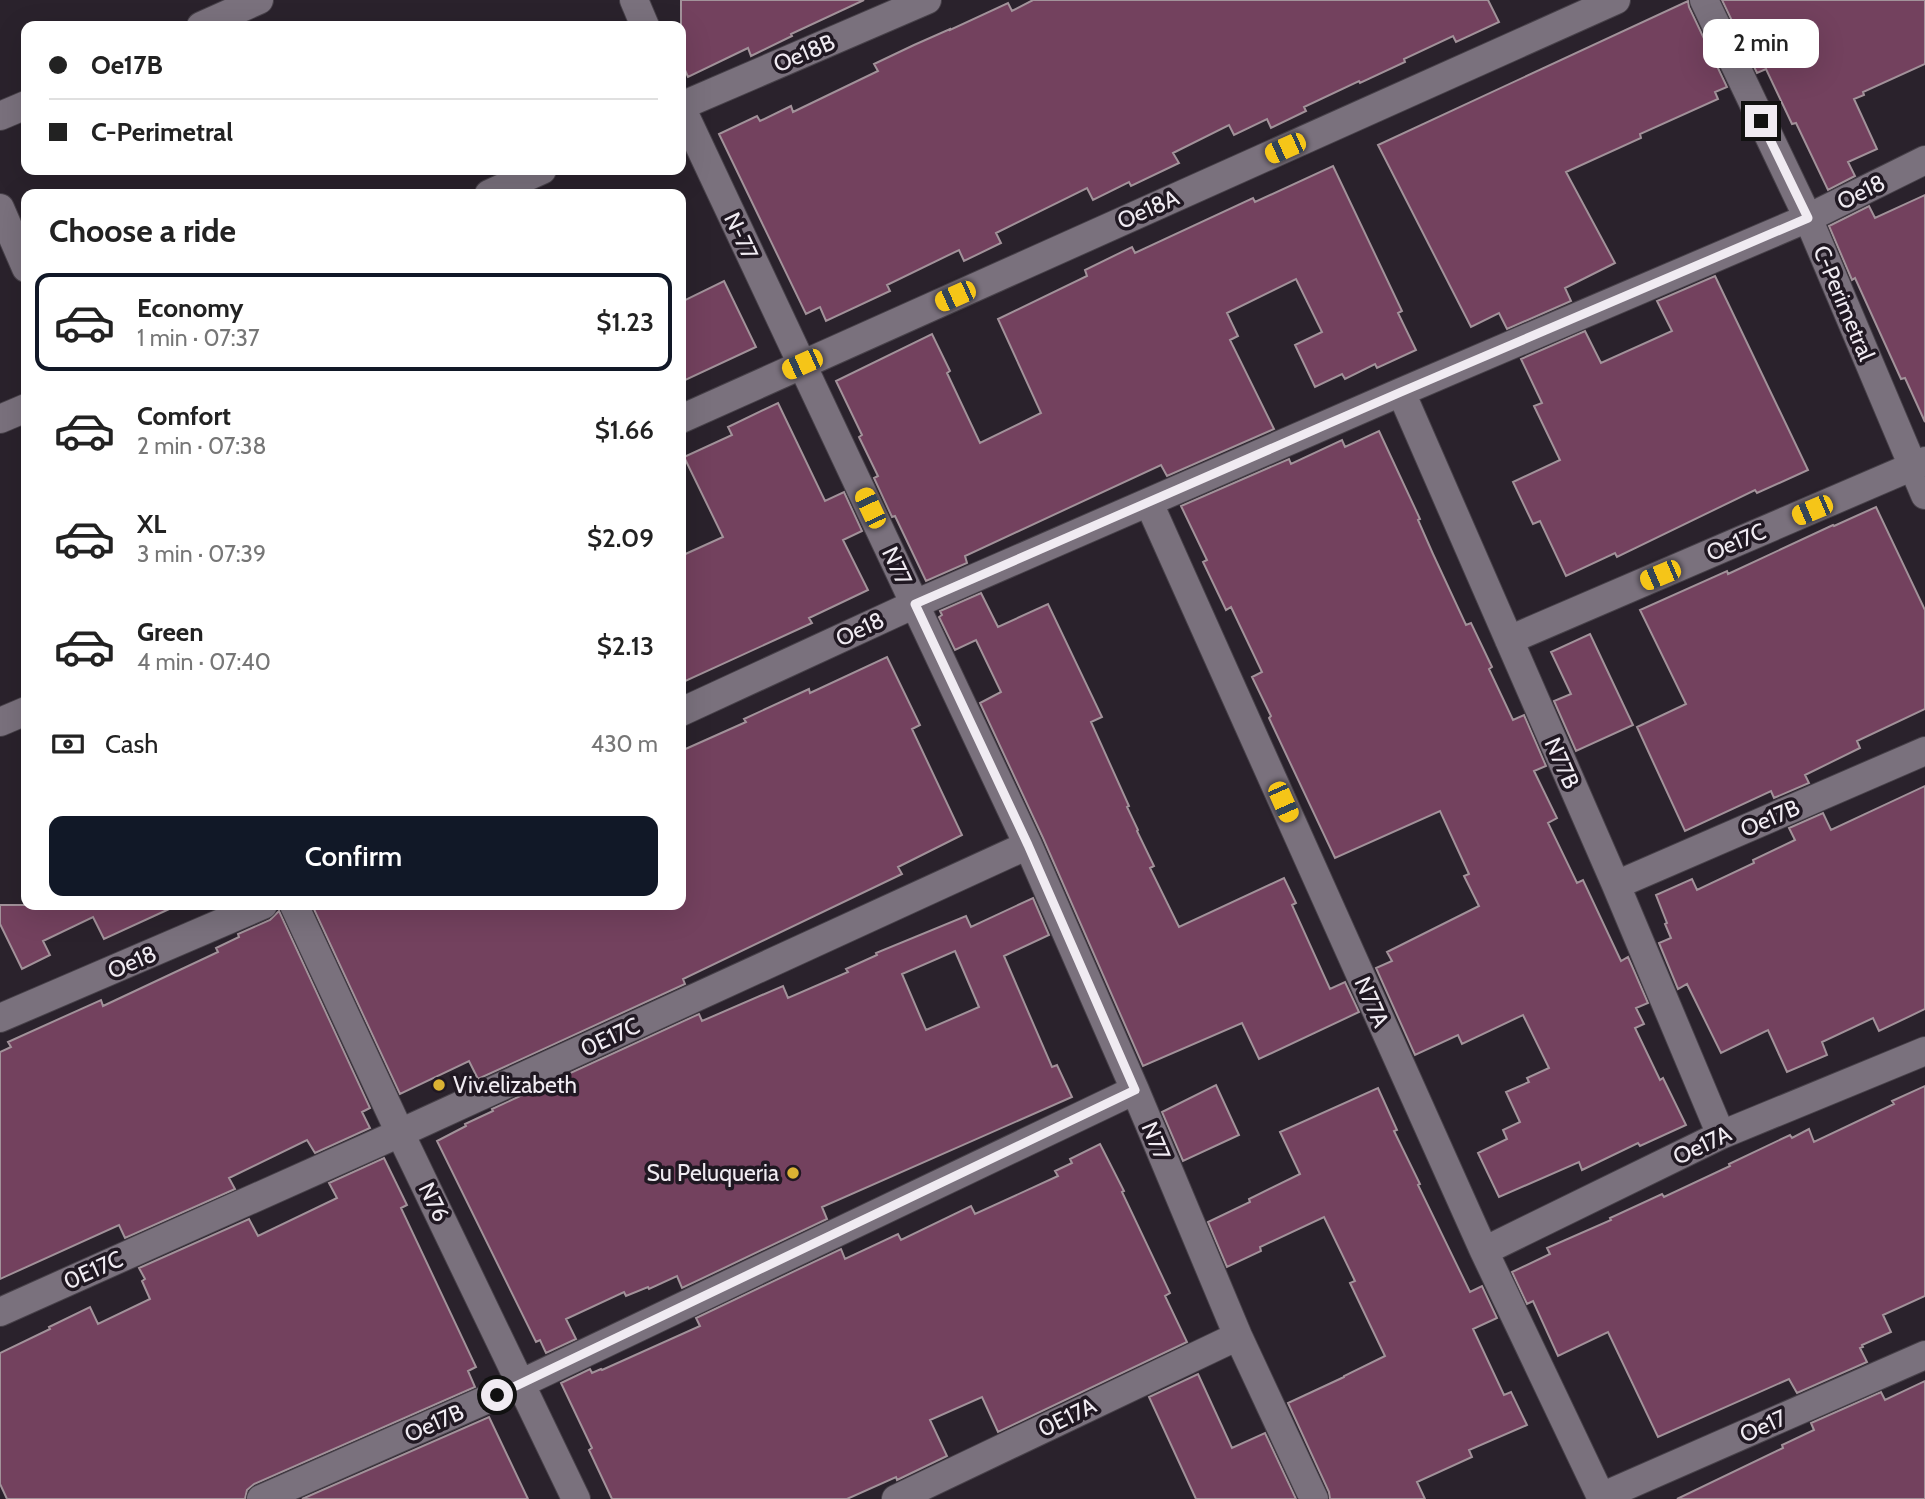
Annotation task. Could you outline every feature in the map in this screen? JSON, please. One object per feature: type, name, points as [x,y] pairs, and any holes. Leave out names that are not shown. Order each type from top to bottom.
[{"type":"street","points":[[212,21],[259,0]]},
{"type":"street","points":[[634,0],[643,21]]},
{"type":"street","name":"Oe18B","points":[[686,105],[928,0]]},
{"type":"street","name":"Oe18A","points":[[686,417],[1616,0]]},
{"type":"street","name":"C-Perimetral","points":[[1703,0],[1808,218],[1919,464],[1925,495]]},
{"type":"street","points":[[0,116],[21,107]]},
{"type":"street","name":"N-77","points":[[686,118],[802,364]]},
{"type":"street","name":"Oe18","points":[[686,710],[915,604],[1808,218],[1925,160]]},
{"type":"street","points":[[500,189],[531,175]]},
{"type":"street","points":[[0,208],[21,256]]},
{"type":"street","name":"N77","points":[[802,364],[1028,845],[1238,1336],[1314,1499]]},
{"type":"street","name":"N77B","points":[[1401,392],[1616,885],[1721,1135]]},
{"type":"street","points":[[0,419],[21,410]]},
{"type":"street","name":"Oe17C","points":[[1509,640],[1919,464]]},
{"type":"street","name":"N77A","points":[[1149,503],[1483,1251],[1601,1498]]},
{"type":"street","points":[[0,722],[21,712]]},
{"type":"street","name":"Oe17B","points":[[1616,885],[1925,751]]},
{"type":"street","name":"0E17C","points":[[0,1312],[400,1133],[1028,845]]},
{"type":"street","name":"Oe18","points":[[0,1018],[251,910]]},
{"type":"street","name":"N76","points":[[296,910],[576,1499]]},
{"type":"street","name":"Oe17A","points":[[1483,1251],[1721,1135],[1925,1051]]},
{"type":"street","name":"Oe17B","points":[[261,1499],[522,1384],[1135,1090]]},
{"type":"street","name":"0E17A","points":[[896,1499],[1238,1336]]},
{"type":"street","name":"Oe17","points":[[1601,1498],[1925,1355]]},
{"type":"building","points":[[681,0],[864,0],[751,56],[748,48],[688,77],[686,21],[681,21]]},
{"type":"building","points":[[1033,0],[1488,0],[1499,22],[1456,42],[1453,36],[1404,59],[1405,62],[1304,107],[1306,111],[1271,128],[1267,119],[1234,135],[1229,125],[1173,153],[1179,163],[1131,186],[1129,182],[1093,200],[1087,188],[996,233],[1001,243],[964,261],[959,250],[887,285],[890,291],[826,321],[820,307],[806,314],[719,134],[757,116],[760,121],[791,106],[793,112],[878,71],[874,64],[914,45],[1008,3],[1012,11]]},
{"type":"building","points":[[1722,0],[1925,0],[1925,64],[1863,92],[1864,95],[1854,99],[1877,149],[1848,162],[1855,176],[1828,190],[1766,69],[1757,73]]},
{"type":"building","points":[[1688,1],[1727,87],[1715,92],[1718,99],[1640,134],[1641,138],[1566,172],[1615,263],[1565,288],[1571,301],[1507,329],[1499,313],[1471,327],[1378,145]]},
{"type":"building","points":[[1333,166],[1402,311],[1398,313],[1416,350],[1377,368],[1375,364],[1345,379],[1342,374],[1315,387],[1295,345],[1322,332],[1296,279],[1227,313],[1238,336],[1230,340],[1274,429],[1167,476],[1161,465],[965,556],[967,563],[926,581],[874,478],[878,476],[859,437],[862,435],[836,381],[932,334],[980,443],[1041,413],[998,319],[1087,276],[1085,270],[1132,247],[1135,253],[1253,198],[1255,202]]},
{"type":"building","points":[[1925,195],[1925,422],[1905,378],[1901,379],[1855,278],[1852,280],[1829,226],[1869,206],[1875,218]]},
{"type":"building","points":[[1715,276],[1808,470],[1757,493],[1755,490],[1617,557],[1615,553],[1566,576],[1540,521],[1533,524],[1513,482],[1560,460],[1534,406],[1542,403],[1521,359],[1585,331],[1601,363],[1672,331],[1657,301]]},
{"type":"building","points":[[724,281],[756,347],[686,380],[686,300]]},
{"type":"building","points":[[778,403],[825,501],[844,492],[862,531],[843,540],[868,590],[809,618],[812,623],[686,681],[686,554],[723,537],[686,456],[732,435],[728,427]]},
{"type":"building","points":[[1379,431],[1466,625],[1471,623],[1492,667],[1489,669],[1513,720],[1524,715],[1546,766],[1534,771],[1557,818],[1548,823],[1577,883],[1583,880],[1621,961],[1628,957],[1648,1003],[1636,1008],[1644,1024],[1635,1028],[1686,1125],[1640,1146],[1638,1143],[1582,1170],[1579,1162],[1499,1197],[1478,1153],[1507,1139],[1503,1130],[1520,1122],[1506,1092],[1529,1082],[1527,1078],[1549,1068],[1523,1015],[1462,1044],[1458,1035],[1415,1055],[1376,968],[1392,961],[1387,952],[1479,906],[1464,876],[1469,874],[1440,811],[1335,858],[1252,677],[1262,672],[1231,607],[1226,610],[1203,562],[1207,560],[1181,506],[1289,459],[1291,464],[1342,440],[1345,447]]},
{"type":"building","points":[[1876,507],[1925,610],[1925,709],[1857,741],[1860,748],[1805,775],[1809,783],[1774,798],[1771,791],[1685,831],[1637,727],[1686,704],[1640,610],[1727,571],[1728,574]]},
{"type":"building","points":[[981,593],[998,627],[1048,604],[1102,717],[1091,722],[1154,866],[1150,868],[1179,927],[1284,878],[1296,903],[1292,905],[1330,989],[1345,982],[1359,1012],[1259,1059],[1242,1023],[1143,1066],[1043,838],[980,703],[1001,692],[976,640],[955,650],[939,617],[942,615],[940,611]]},
{"type":"building","points":[[1590,634],[1633,725],[1576,751],[1554,701],[1571,694],[1551,652]]},
{"type":"building","points":[[887,657],[920,725],[912,729],[962,835],[898,867],[902,874],[683,979],[685,984],[478,1079],[469,1061],[400,1094],[314,910],[686,910],[686,749],[746,722],[744,719],[809,689],[810,693]]},
{"type":"building","points":[[1925,786],[1925,1009],[1879,1031],[1873,1018],[1822,1042],[1827,1055],[1787,1072],[1768,1030],[1721,1053],[1687,984],[1678,989],[1659,943],[1671,938],[1656,895],[1692,879],[1697,890],[1754,863],[1753,860],[1795,840],[1789,828],[1823,813],[1831,830]]},
{"type":"building","points":[[1033,898],[1049,935],[1004,956],[1052,1067],[1057,1065],[1072,1097],[822,1207],[827,1219],[682,1288],[677,1276],[626,1296],[624,1292],[566,1319],[576,1339],[546,1353],[540,1340],[536,1342],[437,1141],[493,1111],[492,1109],[699,1014],[702,1021],[783,986],[788,998],[848,972],[846,969],[877,955],[876,953],[966,916],[971,927]],"holes":[[[955,951],[979,1007],[926,1030],[902,974]]]},
{"type":"building","points":[[0,905],[21,905],[21,910],[167,910],[104,939],[93,917],[43,941],[50,955],[22,969],[0,924]]},
{"type":"building","points":[[279,911],[370,1108],[362,1112],[370,1128],[315,1153],[307,1140],[229,1178],[235,1189],[125,1238],[119,1225],[0,1279],[0,1052],[11,1047],[8,1042],[101,1000],[103,1006],[218,952],[216,948],[239,937],[238,934],[270,920]]},
{"type":"building","points":[[1216,1085],[1239,1135],[1183,1161],[1162,1112]]},
{"type":"building","points":[[1925,1086],[1925,1296],[1883,1315],[1891,1332],[1862,1345],[1860,1348],[1867,1362],[1797,1393],[1789,1379],[1658,1437],[1608,1332],[1558,1356],[1533,1301],[1527,1304],[1512,1272],[1550,1254],[1547,1248],[1662,1194],[1664,1197],[1790,1135],[1792,1138],[1809,1129],[1814,1142],[1894,1104],[1892,1101]]},
{"type":"building","points":[[1378,1088],[1397,1130],[1394,1131],[1420,1184],[1418,1185],[1470,1292],[1482,1286],[1497,1318],[1473,1329],[1504,1395],[1511,1392],[1527,1425],[1469,1450],[1472,1457],[1417,1482],[1425,1499],[1330,1499],[1288,1403],[1385,1356],[1350,1283],[1355,1281],[1324,1217],[1260,1247],[1261,1251],[1227,1267],[1208,1222],[1300,1174],[1280,1132]]},
{"type":"building","points":[[1100,1144],[1170,1293],[1165,1296],[1187,1342],[998,1432],[982,1397],[930,1420],[947,1456],[897,1480],[896,1477],[847,1499],[612,1499],[589,1450],[592,1448],[561,1383],[590,1369],[592,1373],[602,1370],[700,1326],[696,1318],[841,1249],[845,1259],[898,1234],[901,1240],[971,1206],[975,1214],[1058,1176],[1055,1171],[1072,1163],[1070,1159]]},
{"type":"building","points":[[384,1158],[407,1205],[401,1208],[476,1367],[468,1371],[475,1387],[254,1484],[247,1490],[245,1499],[7,1499],[0,1484],[0,1353],[90,1307],[98,1324],[150,1299],[139,1268],[249,1219],[258,1236],[337,1198],[329,1183]]},
{"type":"building","points":[[1198,1374],[1232,1448],[1265,1433],[1296,1499],[1196,1499],[1149,1397]]},
{"type":"building","points":[[1925,1381],[1925,1499],[1677,1499],[1783,1448],[1782,1445],[1814,1430],[1811,1423],[1881,1392],[1885,1400]]},
{"type":"building","points":[[489,1417],[528,1499],[302,1499]]},
{"type":"place","name":"Viv.elizabeth","points":[[439,1085]]},
{"type":"place","name":"Su Peluqueria","points":[[793,1173]]},
{"type":"route","points":[[497,1395],[1135,1090],[1028,845],[915,604],[1808,218],[1761,121]]}]
